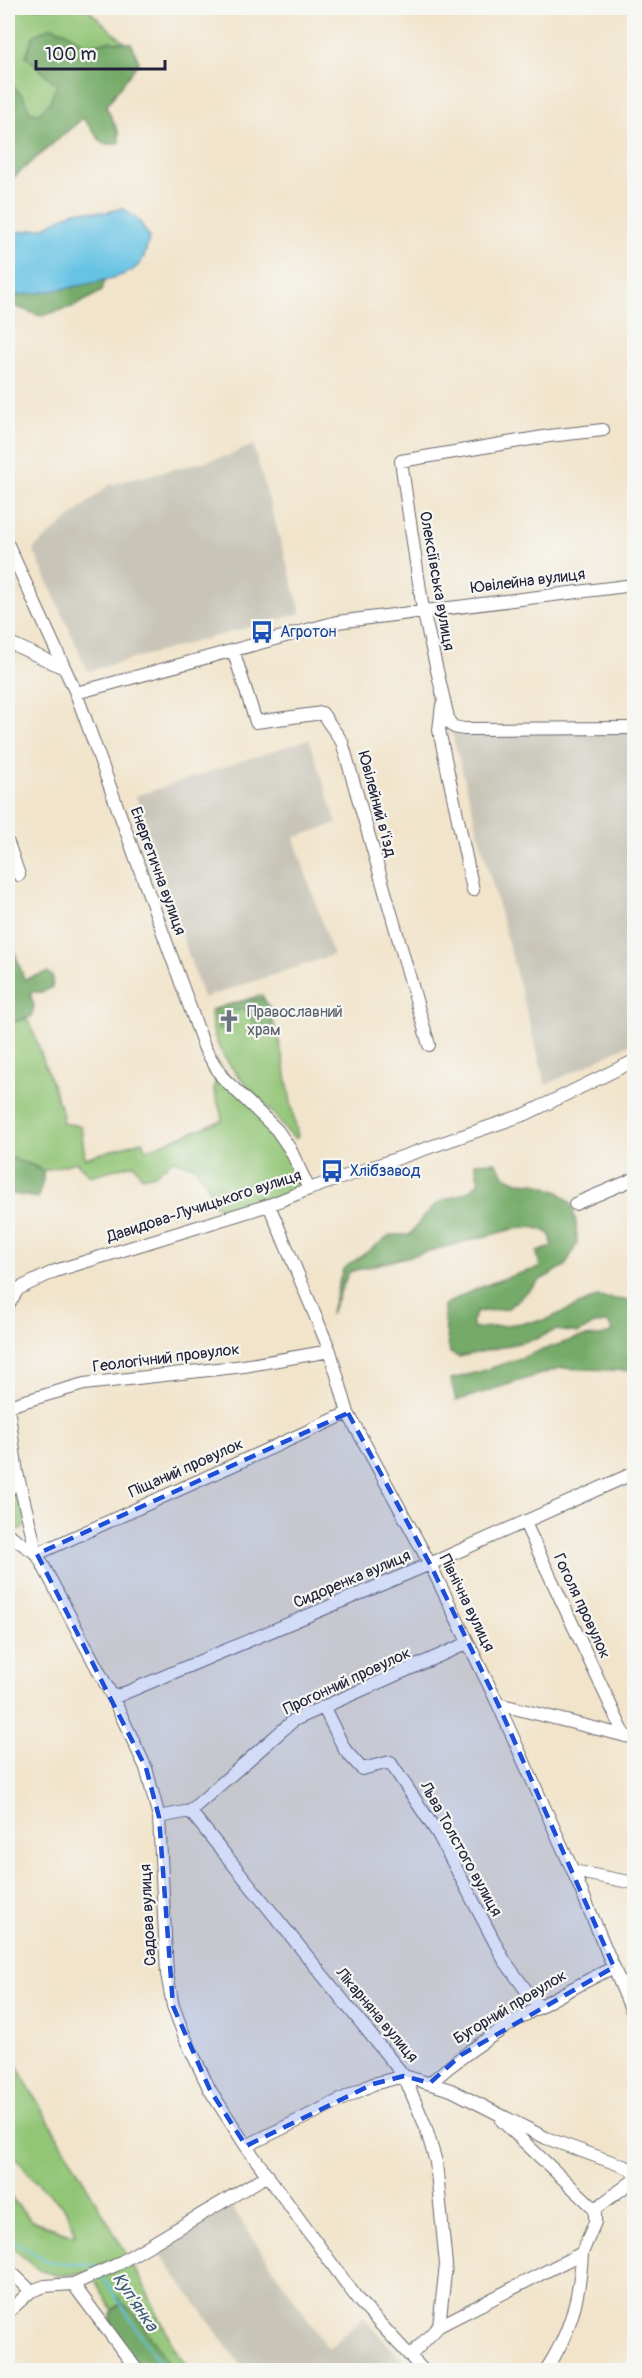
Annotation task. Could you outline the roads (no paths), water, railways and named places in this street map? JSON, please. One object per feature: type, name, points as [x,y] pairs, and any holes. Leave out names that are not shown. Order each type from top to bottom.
[{"type":"street","name":"Олексіївська вулиця","points":[[603,430],[549,436],[401,461],[423,610],[449,722],[454,727],[464,729],[634,728]]},
{"type":"street","name":"Енергетична вулиця","points":[[8,545],[76,693],[205,1049],[222,1077],[277,1130],[290,1149],[309,1188]]},
{"type":"street","name":"Ювілейна вулиця","points":[[76,693],[337,622],[634,585]]},
{"type":"street","points":[[8,642],[64,668]]},
{"type":"street","name":"Ювілейний в'їзд","points":[[233,650],[256,722],[322,713],[342,741],[429,1045]]},
{"type":"street","points":[[444,698],[439,730],[472,890]]},
{"type":"street","points":[[8,843],[19,875]]},
{"type":"street","name":"Давидова-Лучицького вулиця","points":[[8,1305],[18,1289],[55,1271],[269,1205],[309,1188],[526,1114],[634,1061]]},
{"type":"street","points":[[575,1204],[634,1179]]},
{"type":"street","name":"Північна вулиця","points":[[269,1205],[330,1351],[348,1413],[430,1564],[498,1704],[573,1871],[634,2016]]},
{"type":"street","name":"Геологічний провулок","points":[[8,1407],[84,1384],[244,1366],[330,1351]]},
{"type":"street","name":"Садова вулиця","points":[[8,1407],[17,1473],[37,1554],[113,1698],[146,1768],[159,1817],[167,1974],[173,2006],[210,2090],[246,2146],[359,2301],[423,2370]]},
{"type":"street","name":"Піщаний провулок","points":[[37,1554],[348,1413]]},
{"type":"street","points":[[8,1492],[17,1473]]},
{"type":"street","name":"Сидоренка вулиця","points":[[113,1698],[525,1523],[634,1473]]},
{"type":"street","name":"Гоголя провулок","points":[[525,1523],[630,1737]]},
{"type":"street","points":[[8,1534],[37,1554]]},
{"type":"street","name":"Прогонний провулок","points":[[159,1817],[190,1810],[294,1720],[468,1643]]},
{"type":"street","points":[[498,1704],[630,1737]]},
{"type":"street","name":"Льва Толстого вулиця","points":[[324,1708],[345,1750],[362,1769],[390,1762],[438,1834],[504,1960],[539,2008]]},
{"type":"street","name":"Лікарняна вулиця","points":[[190,1810],[404,2076],[452,2090],[546,2138],[634,2170]]},
{"type":"street","points":[[573,1871],[634,1883]]},
{"type":"street","name":"Бугорний провулок","points":[[430,2083],[461,2055],[539,2008],[614,1967]]},
{"type":"street","points":[[246,2146],[373,2084],[404,2076],[425,2125],[436,2162],[446,2265],[439,2326]]},
{"type":"street","points":[[492,2112],[595,2209],[595,2222],[582,2253],[578,2301],[561,2348],[546,2370]]},
{"type":"street","points":[[8,2312],[31,2291],[45,2286],[73,2284],[107,2269],[268,2175]]},
{"type":"street","points":[[595,2209],[634,2180]]},
{"type":"street","points":[[410,2356],[439,2326],[582,2253]]},
{"type":"street","points":[[8,2269],[31,2291]]},
{"type":"street","points":[[73,2284],[137,2370]]},
{"type":"water","points":[[123,208],[140,222],[149,237],[143,259],[138,266],[125,274],[93,283],[8,295],[8,234],[43,228],[75,211],[107,212]]},
{"type":"waterway","name":"Куп'янка","points":[[8,2238],[49,2262],[94,2265],[96,2268]]},
{"type":"waterway","name":"Куп'янка","points":[[101,2275],[164,2370]]},
{"type":"place","name":"Агротон","points":[[262,632]]},
{"type":"place","name":"Православний храм","points":[[229,1021]]},
{"type":"place","name":"Хлібзавод","points":[[332,1171]]}]
